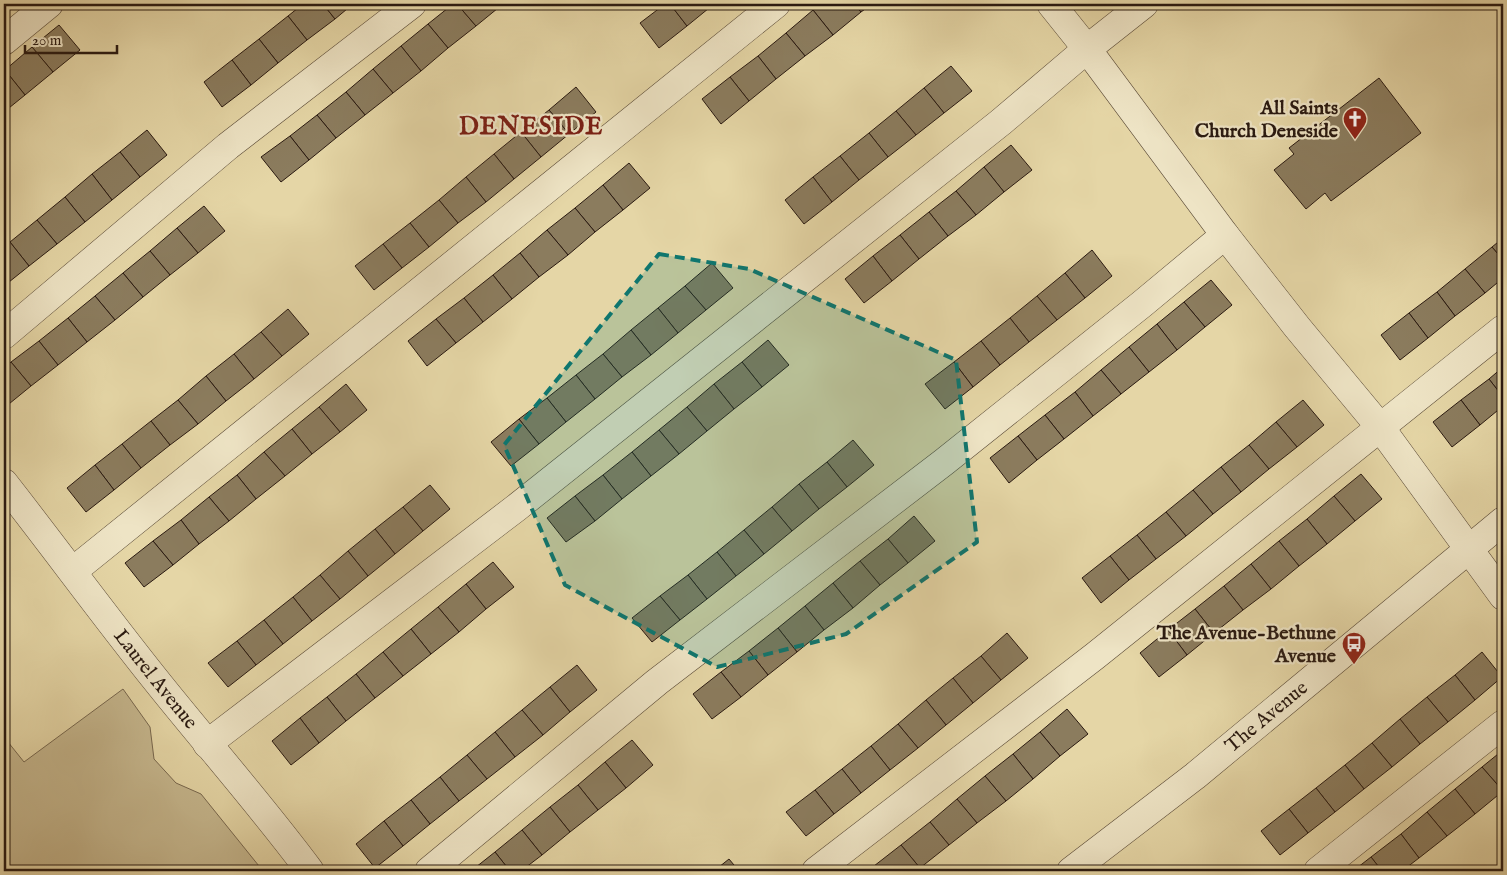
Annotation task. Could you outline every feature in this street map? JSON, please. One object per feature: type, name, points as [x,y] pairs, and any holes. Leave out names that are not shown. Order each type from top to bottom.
[{"type":"street","points":[[4,40],[49,4]]},
{"type":"street","points":[[4,335],[228,146],[412,4]]},
{"type":"street","points":[[73,571],[776,4]]},
{"type":"street","points":[[1051,4],[1087,49],[1225,235],[1380,428],[1503,596]]},
{"type":"street","points":[[207,744],[516,508],[1001,122],[1087,49],[1144,4]]},
{"type":"street","points":[[429,871],[657,682],[944,462],[1142,304],[1225,235]]},
{"type":"street","points":[[816,871],[1095,656],[1503,329]]},
{"type":"street","name":"Laurel Avenue","points":[[4,483],[141,661],[287,840],[310,871]]},
{"type":"street","name":"The Avenue","points":[[1071,871],[1195,776],[1468,548],[1503,521]]},
{"type":"street","points":[[1318,871],[1503,724]]},
{"type":"highlighted area","points":[[659,254],[749,269],[956,360],[977,542],[846,634],[717,667],[565,585],[504,445]]},
{"type":"shaded area","points":[[123,689],[150,727],[154,759],[176,783],[201,794],[263,871],[4,871],[4,737],[24,762]]},
{"type":"building","points":[[303,4],[323,4],[335,19],[307,40],[288,16]]},
{"type":"building","points":[[323,4],[353,4],[335,19]]},
{"type":"building","points":[[453,4],[457,4],[476,26],[448,48],[428,24]]},
{"type":"building","points":[[457,4],[503,4],[476,26]]},
{"type":"building","points":[[665,4],[670,4],[687,26],[659,48],[640,23]]},
{"type":"building","points":[[670,4],[714,4],[687,26]]},
{"type":"building","points":[[822,4],[854,4],[861,12],[833,35],[813,10]]},
{"type":"building","points":[[854,4],[872,4],[861,12]]},
{"type":"building","points":[[813,10],[833,35],[805,56],[786,33]]},
{"type":"building","points":[[288,16],[307,40],[278,63],[259,39]]},
{"type":"building","points":[[428,24],[448,48],[421,71],[401,46]]},
{"type":"building","points":[[59,25],[80,50],[53,72],[32,47]]},
{"type":"building","points":[[786,33],[805,56],[776,79],[758,56]]},
{"type":"building","points":[[259,39],[278,63],[251,85],[232,60]]},
{"type":"building","points":[[401,46],[421,71],[393,93],[373,69]]},
{"type":"building","points":[[32,47],[53,72],[25,95],[5,70]]},
{"type":"building","points":[[758,56],[776,79],[749,101],[730,77]]},
{"type":"building","points":[[232,60],[251,85],[222,107],[204,82]]},
{"type":"building","points":[[951,66],[972,91],[944,113],[924,88]]},
{"type":"building","points":[[373,69],[393,93],[365,115],[346,92]]},
{"type":"building","points":[[4,71],[25,95],[4,112]]},
{"type":"building","points":[[730,77],[749,101],[721,124],[702,99]]},
{"type":"building","name":"All Saints Church Deneside","points":[[1379,78],[1421,133],[1331,201],[1325,193],[1306,209],[1274,170],[1294,154],[1289,148]]},
{"type":"building","points":[[576,87],[596,112],[569,134],[549,110]]},
{"type":"building","points":[[924,88],[944,113],[916,135],[896,111]]},
{"type":"building","points":[[346,92],[365,115],[336,138],[317,115]]},
{"type":"building","points":[[549,110],[569,134],[541,157],[521,132]]},
{"type":"building","points":[[896,111],[916,135],[888,157],[869,133]]},
{"type":"building","points":[[317,115],[336,138],[309,160],[290,136]]},
{"type":"building","points":[[147,130],[167,155],[140,177],[120,152]]},
{"type":"building","points":[[521,132],[541,157],[514,179],[494,154]]},
{"type":"building","points":[[869,133],[888,157],[859,180],[840,156]]},
{"type":"building","points":[[290,136],[309,160],[281,182],[261,157]]},
{"type":"building","points":[[1011,145],[1032,170],[1004,192],[984,167]]},
{"type":"building","points":[[120,152],[140,177],[112,200],[92,174]]},
{"type":"building","points":[[494,154],[514,179],[486,202],[466,177]]},
{"type":"building","points":[[840,156],[859,180],[832,202],[813,177]]},
{"type":"building","points":[[629,163],[650,188],[623,210],[603,185]]},
{"type":"building","points":[[984,167],[1004,192],[976,215],[956,191]]},
{"type":"building","points":[[92,174],[112,200],[85,222],[65,197]]},
{"type":"building","points":[[466,177],[486,202],[458,223],[439,200]]},
{"type":"building","points":[[813,177],[832,202],[804,224],[785,200]]},
{"type":"building","points":[[603,185],[623,210],[595,232],[575,208]]},
{"type":"building","points":[[956,191],[976,215],[948,236],[929,212]]},
{"type":"building","points":[[65,197],[85,222],[57,244],[37,220]]},
{"type":"building","points":[[439,200],[458,223],[429,247],[410,223]]},
{"type":"building","points":[[204,206],[225,231],[198,253],[177,228]]},
{"type":"building","points":[[575,208],[595,232],[568,255],[547,230]]},
{"type":"building","points":[[929,212],[948,236],[919,259],[900,235]]},
{"type":"building","points":[[37,220],[57,244],[29,266],[10,242]]},
{"type":"building","points":[[410,223],[429,247],[402,268],[383,244]]},
{"type":"building","points":[[177,228],[198,253],[170,275],[150,251]]},
{"type":"building","points":[[547,230],[568,255],[539,277],[520,253]]},
{"type":"building","points":[[900,235],[919,259],[892,281],[873,256]]},
{"type":"building","points":[[1503,238],[1503,260],[1492,247]]},
{"type":"building","points":[[10,242],[29,266],[4,286],[4,247]]},
{"type":"building","points":[[383,244],[402,268],[374,290],[355,266]]},
{"type":"building","points":[[1492,247],[1503,260],[1503,278],[1485,293],[1465,269]]},
{"type":"building","points":[[1092,250],[1112,276],[1085,298],[1065,273]]},
{"type":"building","points":[[150,251],[170,275],[143,297],[123,273]]},
{"type":"building","points":[[520,253],[539,277],[512,299],[493,275]]},
{"type":"building","points":[[873,256],[892,281],[864,303],[845,279]]},
{"type":"building","points":[[712,263],[733,288],[706,310],[685,286]]},
{"type":"building","points":[[1465,269],[1485,293],[1455,316],[1437,292]]},
{"type":"building","points":[[123,273],[143,297],[115,320],[95,296]]},
{"type":"building","points":[[1065,273],[1085,298],[1057,320],[1037,296]]},
{"type":"building","points":[[493,275],[512,299],[483,322],[464,298]]},
{"type":"building","points":[[1211,280],[1232,305],[1205,327],[1184,302]]},
{"type":"building","points":[[685,286],[706,310],[678,333],[658,308]]},
{"type":"building","points":[[1437,292],[1455,316],[1428,338],[1409,313]]},
{"type":"building","points":[[95,296],[115,320],[87,342],[68,318]]},
{"type":"building","points":[[1037,296],[1057,320],[1029,342],[1010,318]]},
{"type":"building","points":[[464,298],[483,322],[456,343],[436,319]]},
{"type":"building","points":[[1184,302],[1205,327],[1177,350],[1157,324]]},
{"type":"building","points":[[658,308],[678,333],[651,355],[631,330]]},
{"type":"building","points":[[288,309],[309,334],[282,356],[261,332]]},
{"type":"building","points":[[1409,313],[1428,338],[1400,360],[1381,335]]},
{"type":"building","points":[[68,318],[87,342],[58,365],[39,341]]},
{"type":"building","points":[[1010,318],[1029,342],[1000,365],[981,341]]},
{"type":"building","points":[[436,319],[456,343],[427,366],[408,341]]},
{"type":"building","points":[[1157,324],[1177,350],[1149,372],[1129,347]]},
{"type":"building","points":[[631,330],[651,355],[622,377],[603,354]]},
{"type":"building","points":[[261,332],[282,356],[254,379],[234,354]]},
{"type":"building","points":[[768,340],[789,365],[762,387],[742,362]]},
{"type":"building","points":[[39,341],[58,365],[31,386],[11,362]]},
{"type":"building","points":[[981,341],[1000,365],[973,387],[954,362]]},
{"type":"building","points":[[1129,347],[1149,372],[1121,394],[1101,370]]},
{"type":"building","points":[[234,354],[254,379],[226,401],[206,376]]},
{"type":"building","points":[[603,354],[622,377],[595,399],[576,375]]},
{"type":"building","points":[[11,362],[31,386],[4,408],[4,368]]},
{"type":"building","points":[[742,362],[762,387],[734,409],[714,384]]},
{"type":"building","points":[[954,362],[973,387],[945,409],[925,384]]},
{"type":"building","points":[[1503,367],[1503,397],[1489,379]]},
{"type":"building","points":[[1101,370],[1121,394],[1093,416],[1075,392]]},
{"type":"building","points":[[576,375],[595,399],[566,422],[547,398]]},
{"type":"building","points":[[206,376],[226,401],[198,424],[178,400]]},
{"type":"building","points":[[1489,379],[1503,397],[1503,406],[1480,425],[1461,400]]},
{"type":"building","points":[[346,384],[367,410],[340,432],[319,407]]},
{"type":"building","points":[[714,384],[734,409],[707,431],[687,407]]},
{"type":"building","points":[[1075,392],[1093,416],[1064,439],[1045,415]]},
{"type":"building","points":[[547,398],[566,422],[539,444],[519,419]]},
{"type":"building","points":[[178,400],[198,424],[170,445],[151,421]]},
{"type":"building","points":[[1303,400],[1324,425],[1297,447],[1276,422]]},
{"type":"building","points":[[1461,400],[1480,425],[1452,447],[1433,422]]},
{"type":"building","points":[[319,407],[340,432],[312,454],[292,429]]},
{"type":"building","points":[[687,407],[707,431],[679,454],[659,430]]},
{"type":"building","points":[[1045,415],[1064,439],[1037,460],[1018,436]]},
{"type":"building","points":[[519,419],[539,444],[511,466],[491,442]]},
{"type":"building","points":[[151,421],[170,445],[141,468],[122,444]]},
{"type":"building","points":[[1276,422],[1297,447],[1269,469],[1249,445]]},
{"type":"building","points":[[292,429],[312,454],[285,476],[264,452]]},
{"type":"building","points":[[659,430],[679,454],[651,476],[632,452]]},
{"type":"building","points":[[1018,436],[1037,460],[1009,483],[990,458]]},
{"type":"building","points":[[853,440],[874,465],[847,487],[827,462]]},
{"type":"building","points":[[122,444],[141,468],[114,490],[95,465]]},
{"type":"building","points":[[1249,445],[1269,469],[1241,492],[1221,467]]},
{"type":"building","points":[[264,452],[285,476],[256,499],[237,475]]},
{"type":"building","points":[[632,452],[651,476],[622,499],[603,475]]},
{"type":"building","points":[[827,462],[847,487],[819,509],[799,484]]},
{"type":"building","points":[[95,465],[114,490],[86,512],[67,488]]},
{"type":"building","points":[[1221,467],[1241,492],[1213,514],[1193,490]]},
{"type":"building","points":[[1361,474],[1382,499],[1355,521],[1334,496]]},
{"type":"building","points":[[237,475],[256,499],[229,521],[209,497]]},
{"type":"building","points":[[603,475],[622,499],[595,521],[575,496]]},
{"type":"building","points":[[799,484],[819,509],[792,531],[772,507]]},
{"type":"building","points":[[430,485],[450,509],[423,531],[403,507]]},
{"type":"building","points":[[1193,490],[1213,514],[1186,536],[1166,512]]},
{"type":"building","points":[[575,496],[595,521],[566,542],[547,518]]},
{"type":"building","points":[[1334,496],[1355,521],[1327,544],[1307,519]]},
{"type":"building","points":[[209,497],[229,521],[199,544],[181,520]]},
{"type":"building","points":[[403,507],[423,531],[395,554],[375,529]]},
{"type":"building","points":[[772,507],[792,531],[764,554],[744,530]]},
{"type":"building","points":[[1166,512],[1186,536],[1156,559],[1137,535]]},
{"type":"building","points":[[914,516],[935,541],[908,563],[888,539]]},
{"type":"building","points":[[1307,519],[1327,544],[1299,566],[1279,541]]},
{"type":"building","points":[[181,520],[199,544],[173,565],[153,541]]},
{"type":"building","points":[[375,529],[395,554],[368,576],[348,551]]},
{"type":"building","points":[[744,530],[764,554],[736,576],[717,552]]},
{"type":"building","points":[[1137,535],[1156,559],[1129,580],[1110,556]]},
{"type":"building","points":[[888,539],[908,563],[880,585],[860,561]]},
{"type":"building","points":[[153,541],[173,565],[144,587],[125,563]]},
{"type":"building","points":[[1279,541],[1299,566],[1271,589],[1251,564]]},
{"type":"building","points":[[348,551],[368,576],[340,599],[320,575]]},
{"type":"building","points":[[717,552],[736,576],[707,599],[688,575]]},
{"type":"building","points":[[1110,556],[1129,580],[1101,603],[1082,578]]},
{"type":"building","points":[[860,561],[880,585],[853,608],[833,583]]},
{"type":"building","points":[[493,562],[514,587],[486,609],[466,584]]},
{"type":"building","points":[[1251,564],[1271,589],[1243,610],[1224,586]]},
{"type":"building","points":[[320,575],[340,599],[312,621],[293,597]]},
{"type":"building","points":[[688,575],[707,599],[680,620],[660,596]]},
{"type":"building","points":[[833,583],[853,608],[824,630],[805,606]]},
{"type":"building","points":[[466,584],[486,609],[459,632],[438,607]]},
{"type":"building","points":[[1224,586],[1243,610],[1214,633],[1195,609]]},
{"type":"building","points":[[660,596],[680,620],[652,642],[632,618]]},
{"type":"building","points":[[293,597],[312,621],[283,644],[264,620]]},
{"type":"building","points":[[805,606],[824,630],[797,652],[778,628]]},
{"type":"building","points":[[438,607],[459,632],[431,654],[411,629]]},
{"type":"building","points":[[1195,609],[1214,633],[1187,655],[1168,630]]},
{"type":"building","points":[[264,620],[283,644],[256,665],[237,641]]},
{"type":"building","points":[[778,628],[797,652],[768,675],[749,651]]},
{"type":"building","points":[[411,629],[431,654],[403,676],[383,652]]},
{"type":"building","points":[[1168,630],[1187,655],[1159,677],[1140,653]]},
{"type":"building","points":[[1007,633],[1028,658],[1001,680],[981,656]]},
{"type":"building","points":[[237,641],[256,665],[228,687],[208,663]]},
{"type":"building","points":[[749,651],[768,675],[741,697],[721,672]]},
{"type":"building","points":[[383,652],[403,676],[375,698],[356,674]]},
{"type":"building","points":[[1482,652],[1502,677],[1475,700],[1455,675]]},
{"type":"building","points":[[981,656],[1001,680],[973,703],[953,678]]},
{"type":"building","points":[[577,665],[597,690],[570,712],[550,687]]},
{"type":"building","points":[[721,672],[741,697],[712,719],[693,694]]},
{"type":"building","points":[[356,674],[375,698],[346,721],[327,697]]},
{"type":"building","points":[[1455,675],[1475,700],[1448,722],[1427,697]]},
{"type":"building","points":[[953,678],[973,703],[946,725],[926,700]]},
{"type":"building","points":[[550,687],[570,712],[543,735],[522,710]]},
{"type":"building","points":[[327,697],[346,721],[319,743],[300,718]]},
{"type":"building","points":[[1427,697],[1448,722],[1420,744],[1400,719]]},
{"type":"building","points":[[926,700],[946,725],[918,748],[898,724]]},
{"type":"building","points":[[1067,709],[1088,734],[1060,756],[1040,732]]},
{"type":"building","points":[[522,710],[543,735],[515,757],[495,732]]},
{"type":"building","points":[[300,718],[319,743],[291,765],[272,741]]},
{"type":"building","points":[[1400,719],[1420,744],[1392,767],[1372,743]]},
{"type":"building","points":[[898,724],[918,748],[890,770],[871,746]]},
{"type":"building","points":[[495,732],[515,757],[487,779],[467,755]]},
{"type":"building","points":[[1040,732],[1060,756],[1033,779],[1013,754]]},
{"type":"building","points":[[632,740],[653,765],[626,788],[605,762]]},
{"type":"building","points":[[1372,743],[1392,767],[1364,789],[1345,765]]},
{"type":"building","points":[[871,746],[890,770],[861,793],[842,769]]},
{"type":"building","points":[[1503,750],[1503,791],[1482,767]]},
{"type":"building","points":[[1013,754],[1033,779],[1006,801],[985,776]]},
{"type":"building","points":[[467,755],[487,779],[459,801],[440,777]]},
{"type":"building","points":[[605,762],[626,788],[598,810],[578,785]]},
{"type":"building","points":[[1345,765],[1364,789],[1335,812],[1316,788]]},
{"type":"building","points":[[1482,767],[1503,791],[1475,814],[1455,789]]},
{"type":"building","points":[[842,769],[861,793],[834,814],[815,790]]},
{"type":"building","points":[[985,776],[1006,801],[977,823],[957,799]]},
{"type":"building","points":[[440,777],[459,801],[430,824],[411,800]]},
{"type":"building","points":[[578,785],[598,810],[570,832],[550,807]]},
{"type":"building","points":[[1316,788],[1335,812],[1308,833],[1289,809]]},
{"type":"building","points":[[1455,789],[1475,814],[1447,836],[1427,812]]},
{"type":"building","points":[[815,790],[834,814],[806,836],[786,812]]},
{"type":"building","points":[[957,799],[977,823],[949,845],[930,822]]},
{"type":"building","points":[[411,800],[430,824],[403,846],[384,821]]},
{"type":"building","points":[[550,807],[570,832],[542,855],[522,830]]},
{"type":"building","points":[[1289,809],[1308,833],[1280,855],[1261,831]]},
{"type":"building","points":[[1427,812],[1447,836],[1419,858],[1401,834]]},
{"type":"building","points":[[384,821],[403,846],[375,868],[356,844]]},
{"type":"building","points":[[930,822],[949,845],[920,868],[901,845]]},
{"type":"building","points":[[522,830],[542,855],[521,871],[510,871],[495,852]]},
{"type":"building","points":[[1401,834],[1419,858],[1402,871],[1382,871],[1371,857]]},
{"type":"building","points":[[901,845],[920,868],[916,871],[879,871],[874,866]]},
{"type":"building","points":[[495,852],[510,871],[471,871]]},
{"type":"building","points":[[1371,857],[1382,871],[1353,871]]},
{"type":"building","points":[[729,859],[739,871],[714,871]]},
{"type":"place","name":"All Saints Church Deneside","points":[[1355,140]]},
{"type":"place","name":"The Avenue-Bethune Avenue","points":[[1354,665]]},
{"type":"district","name":"DENESIDE","points":[[531,127]]}]
